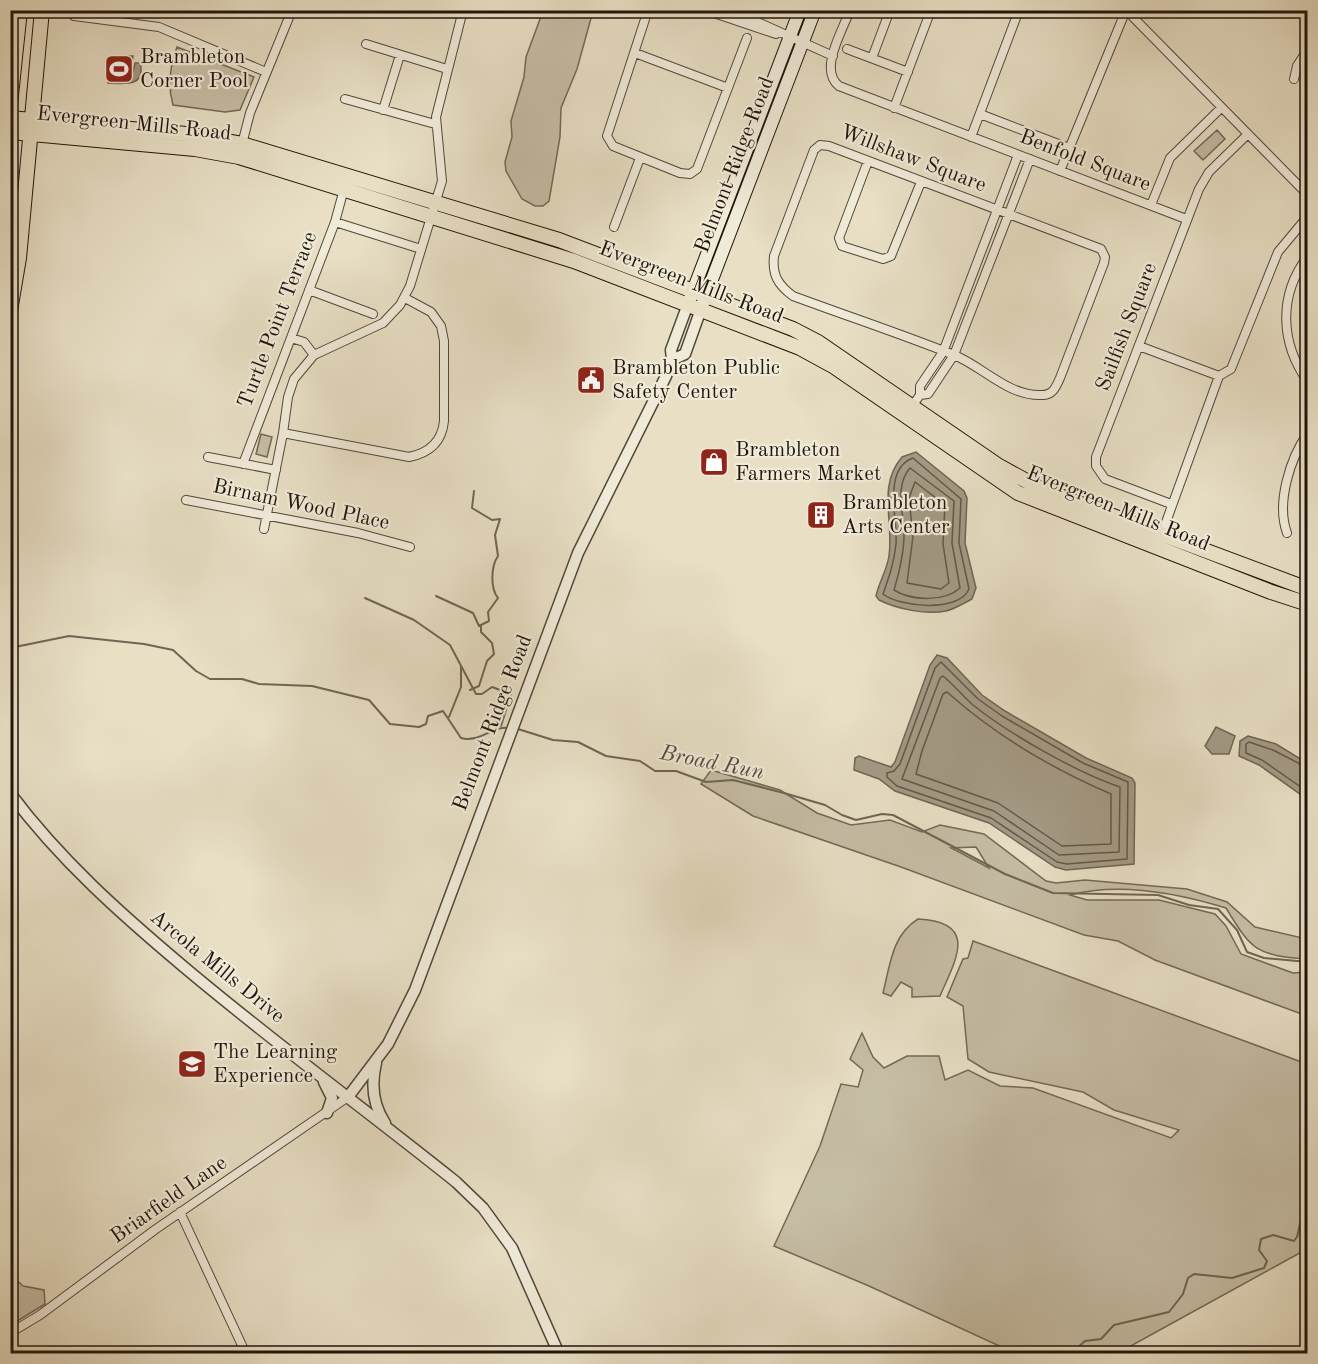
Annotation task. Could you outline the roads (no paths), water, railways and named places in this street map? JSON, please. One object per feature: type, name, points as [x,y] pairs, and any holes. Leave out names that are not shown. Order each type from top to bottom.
[{"type":"main road","points":[[10,105],[20,10]]},
{"type":"main road","points":[[10,311],[19,258],[42,10]]},
{"type":"main road","name":"Belmont Ridge Road","points":[[697,300],[800,10]]},
{"type":"main road","name":"Belmont Ridge Road","points":[[697,300],[815,10]]},
{"type":"main road","name":"Evergreen Mills Road","points":[[10,117],[186,134],[433,209]]},
{"type":"main road","name":"Evergreen Mills Road","points":[[10,132],[241,151],[344,189],[559,240],[801,348],[913,406],[1018,477],[1041,489],[1161,536],[1308,589]]},
{"type":"main road","name":"Evergreen Mills Road","points":[[913,406],[994,479],[1039,504],[1308,604]]},
{"type":"street","points":[[241,151],[250,113],[292,10]]},
{"type":"street","points":[[264,529],[284,433],[290,388],[300,370],[314,355],[374,328],[391,315],[405,298],[442,181],[435,124],[463,10]]},
{"type":"street","points":[[648,10],[608,136],[613,146],[680,173],[694,172],[747,38]]},
{"type":"street","points":[[705,10],[754,29],[790,38]]},
{"type":"street","points":[[731,10],[833,56]]},
{"type":"street","name":"Benfold Square","points":[[850,10],[830,67],[833,81],[894,108],[1186,219]]},
{"type":"street","points":[[872,58],[890,10]]},
{"type":"street","points":[[894,108],[931,10]]},
{"type":"street","points":[[971,137],[1019,10]]},
{"type":"street","points":[[1060,171],[1126,10],[1308,195]]},
{"type":"street","points":[[74,13],[159,27],[266,72]]},
{"type":"street","points":[[366,44],[447,69]]},
{"type":"street","points":[[1294,79],[1297,66],[1308,49]]},
{"type":"street","points":[[848,50],[908,72]]},
{"type":"street","points":[[635,53],[728,88]]},
{"type":"street","points":[[383,111],[400,55]]},
{"type":"street","points":[[345,99],[435,124]]},
{"type":"street","points":[[1151,205],[1170,159],[1221,108]]},
{"type":"street","points":[[981,114],[1069,148]]},
{"type":"street","name":"Sailfish Square","points":[[1171,504],[1104,479],[1096,466],[1096,457],[1186,219],[1209,172],[1248,134]]},
{"type":"street","name":"Willshaw Square","points":[[829,146],[921,182],[1101,249],[1105,256],[1060,378],[1052,392],[1046,395],[1032,394],[1002,383],[954,355],[793,296],[782,288],[772,267],[774,256],[816,148],[829,146]]},
{"type":"street","points":[[913,406],[920,386],[943,352],[1018,155]]},
{"type":"street","points":[[614,227],[640,158]]},
{"type":"street","points":[[913,406],[928,394],[954,355],[1030,159]]},
{"type":"street","points":[[868,161],[839,238],[842,246],[883,259],[891,256],[921,182]]},
{"type":"street","name":"Turtle Point Terrace","points":[[243,464],[335,222],[344,189]]},
{"type":"street","points":[[1161,536],[1219,376],[1231,369],[1235,363],[1278,252],[1308,216]]},
{"type":"street","points":[[335,222],[421,249]]},
{"type":"street","points":[[1308,256],[1293,279],[1287,297],[1286,319],[1287,338],[1293,361],[1308,382]]},
{"type":"street","points":[[309,291],[373,314]]},
{"type":"street","points":[[284,433],[409,457],[419,455],[434,447],[441,435],[444,421],[443,331],[431,312],[405,298]]},
{"type":"street","name":"Belmont Ridge Road","points":[[348,1097],[376,1062],[398,1026],[422,974],[586,535],[660,391],[672,360],[685,354],[697,300]]},
{"type":"street","points":[[291,338],[304,342],[314,355]]},
{"type":"street","points":[[1139,346],[1219,376]]},
{"type":"street","points":[[1287,533],[1283,522],[1287,485],[1293,462],[1308,433]]},
{"type":"street","points":[[208,457],[276,470]]},
{"type":"street","name":"Birnam Wood Place","points":[[186,500],[267,515],[410,547]]},
{"type":"street","name":"Arcola Mills Drive","points":[[10,793],[56,849],[111,904],[228,1004],[456,1182],[496,1224],[526,1275],[559,1353]]},
{"type":"street","points":[[376,1062],[373,1079],[375,1100],[389,1128]]},
{"type":"street","points":[[319,1074],[332,1098],[327,1113]]},
{"type":"street","name":"Briarfield Lane","points":[[10,1333],[40,1315],[180,1212],[348,1097]]},
{"type":"street","points":[[180,1212],[246,1353]]},
{"type":"water","name":"Brambleton Corner Pool","points":[[111,56],[133,56],[130,73],[133,72],[135,63],[140,63],[141,71],[137,80],[127,83],[108,83]]},
{"type":"water","points":[[916,452],[964,491],[967,498],[965,543],[976,588],[972,599],[946,611],[921,612],[886,603],[876,596],[889,556],[888,492],[890,480],[894,468],[902,457]]},
{"type":"water","points":[[937,655],[947,658],[982,695],[1005,711],[1086,758],[1132,778],[1135,783],[1134,864],[1066,870],[1055,867],[989,823],[895,791],[879,779],[854,770],[855,758],[859,756],[891,767],[895,762],[930,665]]},
{"type":"water","points":[[1216,727],[1235,736],[1229,754],[1212,754],[1205,746]]},
{"type":"water","points":[[1248,736],[1276,744],[1307,763],[1307,799],[1259,765],[1239,756],[1240,741]]},
{"type":"waterway","points":[[436,596],[473,613],[479,626],[489,621],[488,612],[498,598],[492,577],[498,556],[495,535],[500,519],[492,520],[472,508],[474,491]]},
{"type":"waterway","points":[[365,598],[414,620],[450,645],[476,694],[482,694],[492,687],[511,694],[501,726]]},
{"type":"waterway","points":[[470,690],[479,686],[487,661],[494,654],[492,643],[481,632],[481,626]]},
{"type":"waterway","name":"Broad Run","points":[[10,648],[69,636],[144,644],[173,650],[196,671],[210,679],[242,679],[259,684],[312,686],[369,700],[390,724],[419,727],[426,724],[428,716],[443,711],[461,738],[480,737],[497,729],[509,728]]},
{"type":"waterway","points":[[449,717],[461,687],[461,666]]},
{"type":"waterway","name":"Broad Run","points":[[518,729],[553,740],[578,742],[606,756],[640,761],[655,771],[676,771],[706,782],[733,780],[784,793],[825,805],[856,820],[882,814],[893,815],[1005,874],[1053,893],[1158,895],[1189,905],[1218,909],[1237,930],[1247,952],[1264,958],[1308,962]]},
{"type":"waterway","points":[[1070,1354],[1085,1341],[1101,1339],[1114,1325],[1169,1312],[1183,1294],[1188,1278],[1194,1274],[1232,1278],[1264,1268],[1267,1261],[1259,1250],[1261,1239],[1273,1235],[1294,1241],[1301,1220],[1308,1216]]},
{"type":"place","name":"Brambleton Corner Pool","points":[[119,69]]},
{"type":"place","name":"Brambleton Public Safety Center","points":[[591,380]]},
{"type":"place","name":"Brambleton Farmers Market","points":[[714,462]]},
{"type":"place","name":"Brambleton Arts Center","points":[[821,515]]},
{"type":"place","name":"The Learning Experience","points":[[192,1064]]}]
